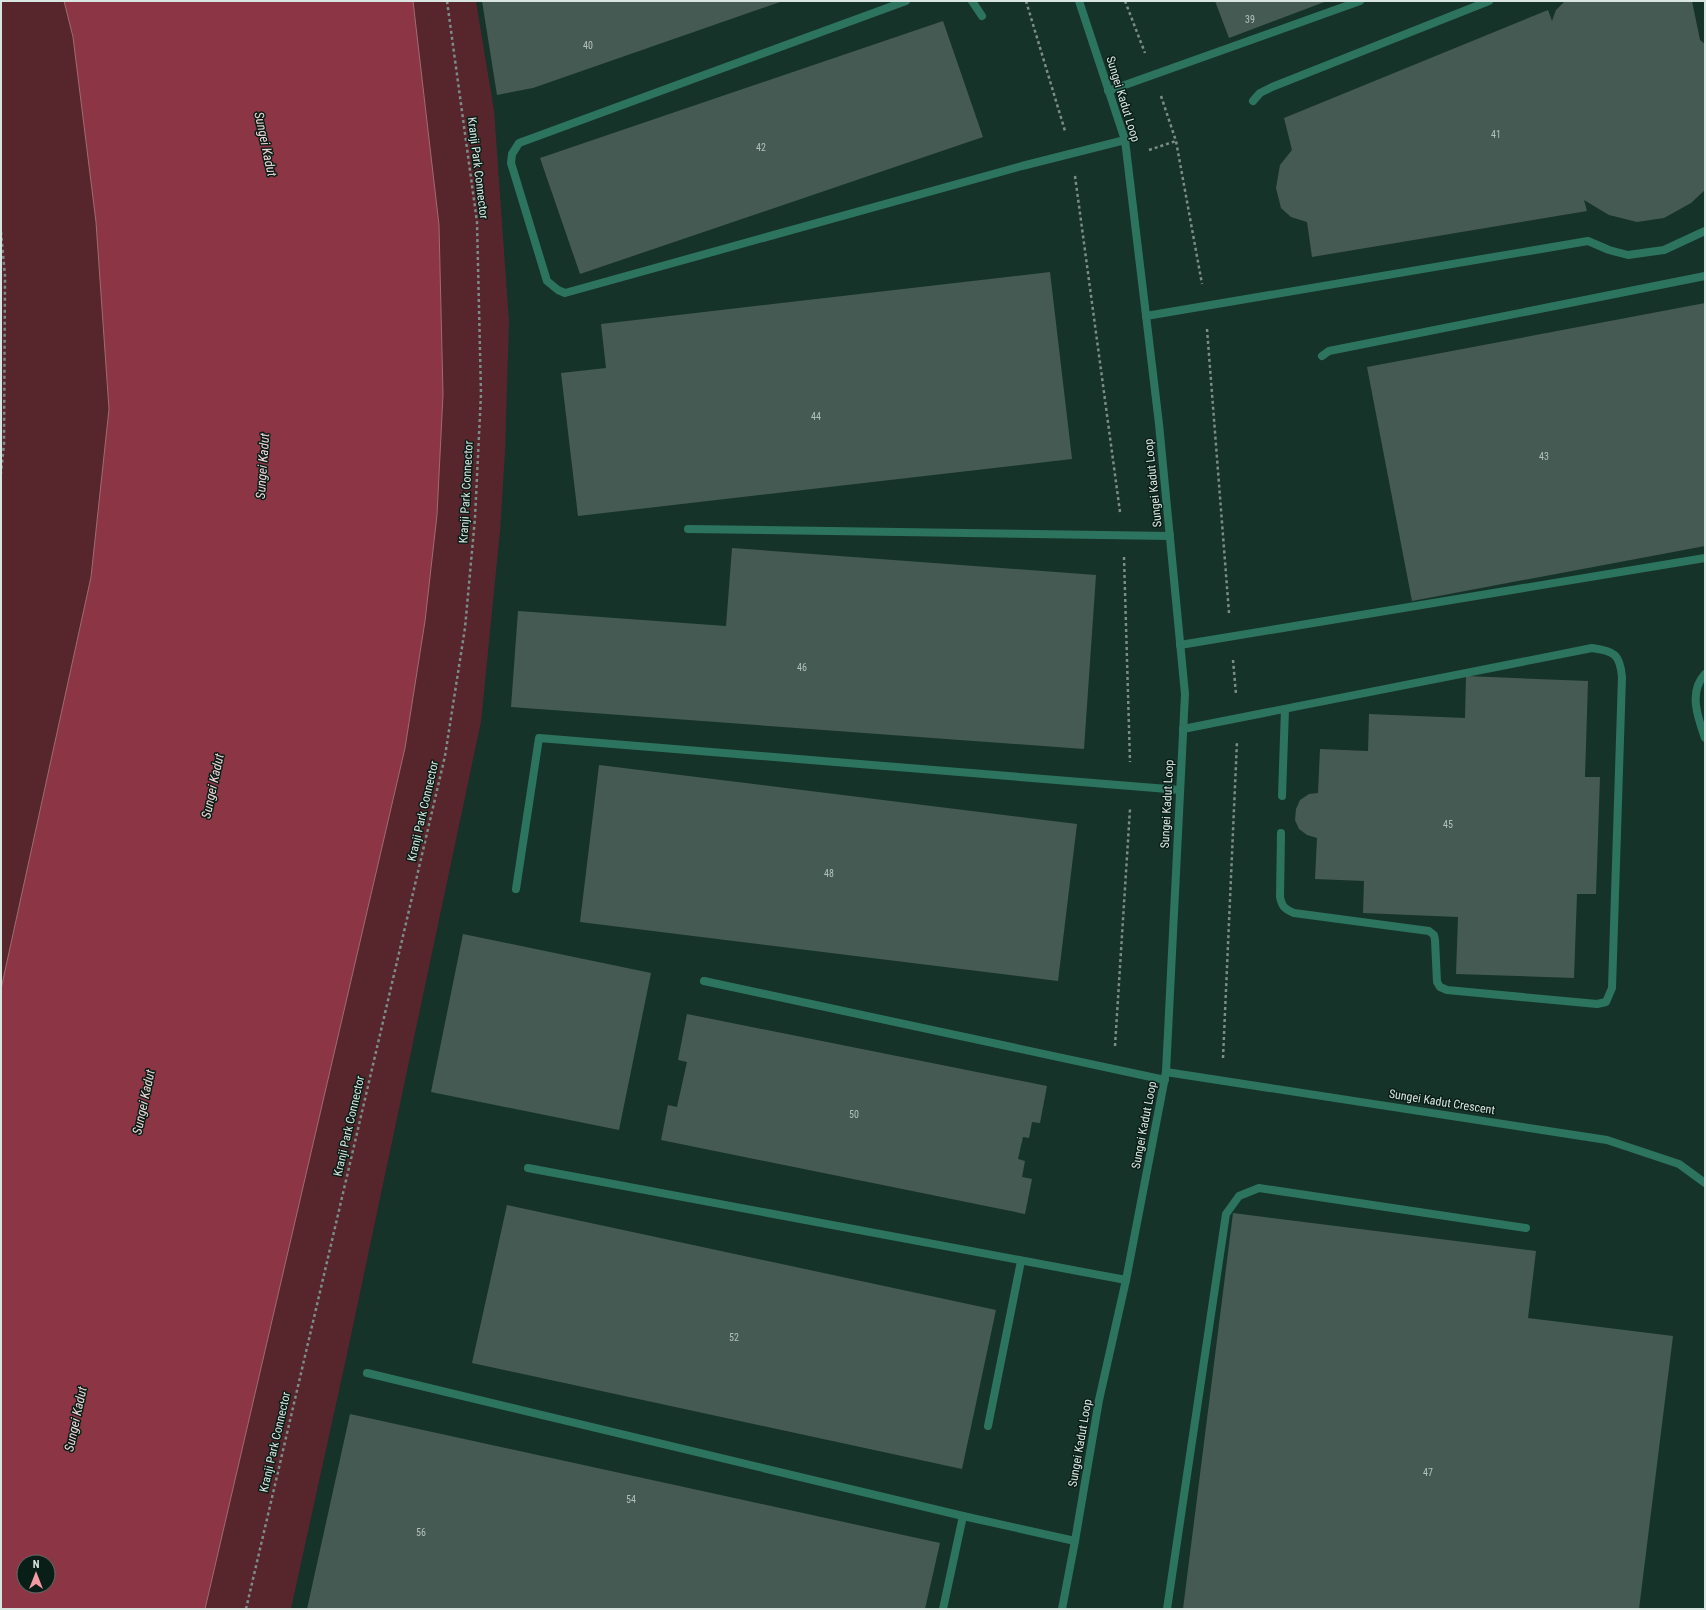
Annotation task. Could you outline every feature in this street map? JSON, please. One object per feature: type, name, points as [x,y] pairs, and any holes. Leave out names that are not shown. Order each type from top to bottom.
[{"type":"street","points":[[906,1],[520,143],[512,154],[511,163],[547,281],[558,290],[565,293],[1022,166],[1125,140]]},
{"type":"street","points":[[972,1],[982,16]]},
{"type":"street","name":"Sungei Kadut Loop","points":[[1062,1609],[1099,1400],[1126,1280],[1165,1076],[1185,694],[1170,536],[1125,140],[1079,1]]},
{"type":"street","points":[[1108,91],[1360,1]]},
{"type":"street","points":[[1253,101],[1260,93],[1272,87],[1489,1]]},
{"type":"street","points":[[1146,316],[1588,241],[1608,250],[1628,255],[1664,250],[1705,231]]},
{"type":"street","points":[[1322,356],[1329,351],[1343,348],[1705,276]]},
{"type":"street","points":[[688,529],[1170,536]]},
{"type":"street","points":[[1180,645],[1705,558]]},
{"type":"street","points":[[1183,729],[1592,648],[1606,650],[1616,655],[1620,664],[1622,677],[1612,980],[1610,995],[1606,1002],[1597,1004],[1447,990],[1440,987],[1437,978],[1435,940],[1434,935],[1429,931],[1294,913],[1285,910],[1280,897],[1281,833]]},
{"type":"street","points":[[1705,674],[1699,681],[1696,694],[1697,715],[1705,738]]},
{"type":"street","points":[[1282,796],[1285,708]]},
{"type":"street","points":[[516,889],[539,738],[1180,790]]},
{"type":"street","name":"Sungei Kadut Crescent","points":[[704,980],[1165,1076],[1222,1080],[1607,1140],[1679,1164],[1705,1183]]},
{"type":"street","points":[[528,1168],[1126,1280]]},
{"type":"street","points":[[1167,1609],[1226,1214],[1239,1196],[1259,1188],[1526,1228]]},
{"type":"street","points":[[988,1426],[1021,1261]]},
{"type":"street","points":[[366,1373],[963,1516],[1075,1541]]},
{"type":"street","points":[[943,1609],[963,1516]]},
{"type":"path","name":"Kranji Park Connector","points":[[246,1609],[445,756],[465,628],[475,518],[481,394],[477,222],[447,1]]},
{"type":"path","points":[[1125,1],[1154,75],[1176,142],[1206,306],[1238,717],[1222,1080]]},
{"type":"path","points":[[1,232],[5,284],[4,444],[1,473]]},
{"type":"shaded area","points":[[1,1],[64,1],[73,37],[96,222],[109,409],[91,577],[1,989]]},
{"type":"shaded area","points":[[413,1],[476,1],[494,110],[509,322],[505,451],[500,531],[481,722],[348,1350],[291,1609],[205,1609],[405,748],[425,621],[437,515],[443,395],[439,225]]},
{"type":"shaded area","points":[[476,1],[1705,1],[1705,1609],[291,1609],[348,1350],[481,722],[494,110]]},
{"type":"water","name":"Sungei Kadut","points":[[64,1],[413,1],[439,225],[443,395],[437,515],[425,621],[405,748],[205,1609],[1,1609],[1,989],[91,577],[109,409],[96,222],[73,37]]},
{"type":"building","points":[[482,1],[783,1],[533,88],[497,95]]},
{"type":"building","points":[[1215,1],[1327,1],[1229,38]]},
{"type":"building","points":[[1565,1],[1692,1],[1700,40],[1705,44],[1705,190],[1691,203],[1664,218],[1637,222],[1609,215],[1584,200],[1587,211],[1312,257],[1307,222],[1291,217],[1281,208],[1276,188],[1280,165],[1292,150],[1284,118],[1548,10],[1552,21],[1556,10]]},
{"type":"building","points":[[943,21],[983,137],[580,274],[540,158]]},
{"type":"building","points":[[1050,272],[1072,459],[578,516],[561,373],[606,368],[601,324]]},
{"type":"building","points":[[1705,303],[1705,546],[1412,601],[1367,367]]},
{"type":"building","points":[[732,548],[1096,575],[1084,749],[511,707],[518,611],[726,626]]},
{"type":"building","points":[[1466,676],[1588,681],[1585,777],[1600,777],[1596,894],[1577,894],[1574,978],[1456,974],[1458,917],[1363,913],[1364,881],[1315,879],[1317,838],[1307,835],[1299,829],[1295,820],[1296,809],[1300,800],[1309,794],[1318,793],[1320,749],[1368,751],[1369,714],[1465,718]]},
{"type":"building","points":[[599,765],[1077,824],[1058,981],[580,922]]},
{"type":"building","points":[[463,934],[651,973],[619,1130],[431,1092]]},
{"type":"building","points":[[687,1014],[1047,1086],[1040,1123],[1032,1122],[1029,1138],[1023,1137],[1018,1159],[1025,1161],[1022,1177],[1032,1179],[1025,1214],[661,1140],[668,1105],[677,1107],[687,1062],[678,1060]]},
{"type":"building","points":[[507,1205],[996,1310],[962,1469],[472,1363]]},
{"type":"building","points":[[1233,1213],[1536,1251],[1528,1318],[1673,1336],[1639,1609],[1183,1609]]},
{"type":"building","points":[[350,1414],[940,1543],[925,1609],[307,1609]]}]
